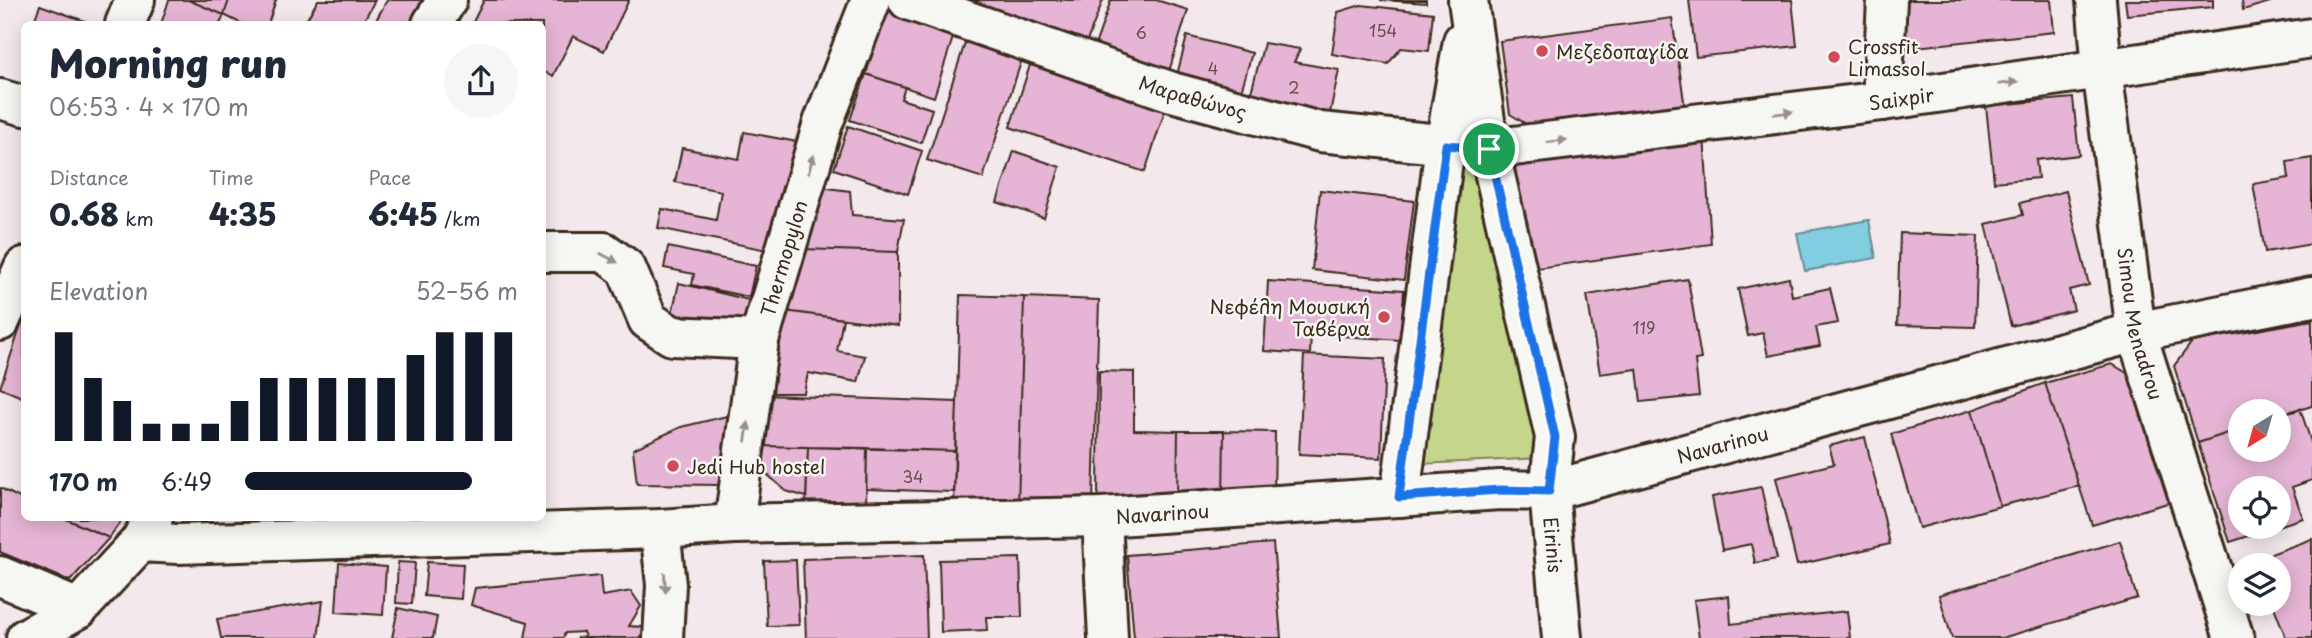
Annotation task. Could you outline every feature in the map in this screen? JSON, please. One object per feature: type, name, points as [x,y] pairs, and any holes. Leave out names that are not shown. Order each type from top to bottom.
[{"type":"street","points":[[126,21],[135,0]]},
{"type":"street","points":[[434,21],[447,0]]},
{"type":"street","name":"Thermopylon","points":[[734,524],[760,340],[823,123],[871,0]]},
{"type":"street","name":"Μαραθώνος","points":[[908,0],[1189,97],[1320,132],[1489,149]]},
{"type":"street","points":[[1882,100],[1886,0]]},
{"type":"street","name":"Simou Menadrou","points":[[2096,0],[2102,69],[2136,332],[2234,638]]},
{"type":"street","points":[[1399,497],[1468,2]]},
{"type":"street","name":"Eirinis","points":[[1468,2],[1489,149],[1555,437],[1549,491],[1562,638]]},
{"type":"street","name":"Saixpir","points":[[1489,149],[1882,100],[2312,38]]},
{"type":"street","points":[[0,99],[21,105]]},
{"type":"street","points":[[546,252],[604,252],[626,268],[648,320],[672,336],[760,340]]},
{"type":"street","points":[[0,321],[21,274]]},
{"type":"street","name":"Navarinou","points":[[26,638],[68,623],[146,530],[178,544],[660,529],[734,524],[1102,517],[1500,490],[1549,491],[2136,332],[2312,297]]},
{"type":"street","points":[[1102,517],[1108,638]]},
{"type":"street","points":[[660,529],[666,585],[663,638]]},
{"type":"street","points":[[0,576],[68,623]]},
{"type":"green space","points":[[1485,158],[1544,458],[1420,464],[1460,159]]},
{"type":"water","points":[[1869,220],[1876,258],[1805,271],[1797,233]]},
{"type":"building","points":[[169,0],[188,0],[224,15],[221,21],[162,21]]},
{"type":"building","points":[[188,0],[229,0],[224,15]]},
{"type":"building","points":[[229,0],[276,0],[269,21],[236,21],[224,15]]},
{"type":"building","points":[[318,0],[375,0],[364,21],[306,21]]},
{"type":"building","points":[[387,0],[433,0],[421,21],[376,21]]},
{"type":"building","points":[[484,0],[629,0],[604,51],[573,36],[553,76],[546,73],[546,21],[474,21]]},
{"type":"building","points":[[970,0],[1103,0],[1082,54],[966,11]]},
{"type":"building","points":[[1111,0],[1156,0],[1188,10],[1166,81],[1092,54]]},
{"type":"building","points":[[1380,0],[1426,0],[1426,3]]},
{"type":"building","points":[[1689,0],[1792,0],[1797,46],[1696,57]]},
{"type":"building","points":[[1901,0],[2051,0],[2054,32],[1907,48]]},
{"type":"building","points":[[2125,0],[2213,0],[2213,7],[2127,15]]},
{"type":"building","points":[[2242,0],[2277,0],[2243,10]]},
{"type":"building","points":[[40,5],[85,21],[34,21]]},
{"type":"building","points":[[1361,5],[1433,13],[1429,51],[1401,48],[1388,64],[1332,54],[1338,12]]},
{"type":"building","points":[[888,6],[956,28],[934,97],[866,74]]},
{"type":"building","points":[[1672,18],[1686,115],[1544,135],[1510,114],[1500,41]]},
{"type":"building","points":[[1187,36],[1252,53],[1238,102],[1175,83]]},
{"type":"building","points":[[966,40],[1022,59],[983,178],[927,160]]},
{"type":"building","points":[[1264,43],[1300,49],[1294,62],[1339,70],[1327,127],[1248,104]]},
{"type":"building","points":[[1032,59],[1167,104],[1145,172],[1010,127]]},
{"type":"building","points":[[866,74],[905,87],[901,99],[932,109],[921,143],[850,120]]},
{"type":"building","points":[[2073,98],[2079,155],[2036,160],[2038,178],[1994,182],[1986,106]]},
{"type":"building","points":[[848,126],[922,151],[908,194],[834,169]]},
{"type":"building","points":[[744,132],[803,143],[782,253],[658,228],[662,209],[716,220],[721,191],[675,182],[682,148],[739,159]]},
{"type":"building","points":[[1704,135],[1711,244],[1530,269],[1512,160]]},
{"type":"building","points":[[1014,151],[1060,167],[1044,218],[997,202]]},
{"type":"building","points":[[2312,158],[2312,244],[2265,252],[2253,184],[2289,178],[2287,162]]},
{"type":"building","points":[[819,187],[850,191],[852,215],[904,219],[898,252],[801,249]]},
{"type":"building","points":[[1320,190],[1414,201],[1404,280],[1312,270]]},
{"type":"building","points":[[2066,191],[2089,285],[2069,290],[2074,310],[2011,326],[1986,224],[2023,215],[2020,203]]},
{"type":"building","points":[[1900,233],[1978,236],[1975,327],[1897,325]]},
{"type":"building","points":[[668,247],[756,266],[749,297],[692,285],[694,274],[664,268]]},
{"type":"building","points":[[801,249],[898,252],[898,326],[785,311]]},
{"type":"building","points":[[1789,278],[1792,296],[1830,288],[1838,323],[1816,327],[1820,346],[1768,356],[1763,333],[1748,336],[1738,289]]},
{"type":"building","points":[[1688,279],[1701,359],[1695,360],[1699,396],[1641,402],[1637,369],[1600,374],[1587,295]]},
{"type":"building","points":[[1268,281],[1404,290],[1401,340],[1311,334],[1310,354],[1264,351]]},
{"type":"building","points":[[679,283],[749,300],[740,334],[671,318]]},
{"type":"building","points":[[960,295],[1024,297],[1018,506],[954,504]]},
{"type":"building","points":[[1024,297],[1099,300],[1093,502],[1018,506]]},
{"type":"building","points":[[785,311],[843,319],[837,351],[865,356],[858,382],[808,373],[804,393],[772,393]]},
{"type":"building","points":[[2312,320],[2312,406],[2291,412],[2291,399],[2228,399],[2228,433],[2198,443],[2174,366],[2192,342]]},
{"type":"building","points":[[21,325],[21,397],[0,388]]},
{"type":"building","points":[[1304,355],[1385,359],[1381,458],[1299,454]]},
{"type":"building","points":[[2112,364],[2135,378],[2171,502],[2092,525],[2045,383]]},
{"type":"building","points":[[1099,371],[1134,372],[1134,430],[1178,431],[1177,499],[1098,497]]},
{"type":"building","points":[[2045,383],[2079,486],[2000,506],[1972,410]]},
{"type":"building","points":[[763,395],[957,402],[955,451],[763,446]]},
{"type":"building","points":[[2300,408],[2312,445],[2312,480],[2292,487],[2303,518],[2291,522],[2291,476],[2228,476],[2228,536],[2198,443],[2228,433],[2228,462],[2291,462],[2291,411]]},
{"type":"building","points":[[1972,410],[2000,506],[1919,528],[1891,434]]},
{"type":"building","points":[[727,416],[734,458],[720,460],[720,485],[637,484],[633,449],[681,427]]},
{"type":"building","points":[[1178,431],[1224,431],[1223,499],[1177,499]]},
{"type":"building","points":[[1224,431],[1275,432],[1274,500],[1223,499]]},
{"type":"building","points":[[1865,437],[1890,544],[1797,565],[1776,478],[1834,464],[1829,446]]},
{"type":"building","points":[[763,446],[808,447],[806,497],[786,491],[760,468]]},
{"type":"building","points":[[808,447],[867,448],[866,508],[806,506]]},
{"type":"building","points":[[867,448],[955,451],[954,492],[866,489]]},
{"type":"building","points":[[1761,487],[1777,559],[1755,563],[1751,544],[1722,550],[1712,497]]},
{"type":"building","points":[[0,488],[21,498],[21,521],[71,521],[109,538],[70,581],[0,552]]},
{"type":"building","points":[[71,521],[121,521],[109,538]]},
{"type":"building","points":[[2312,539],[2312,638],[2286,638],[2278,616],[2291,616],[2291,553],[2274,553]]},
{"type":"building","points":[[2120,541],[2137,598],[2002,638],[1952,638],[1939,595]]},
{"type":"building","points":[[1273,543],[1281,638],[1134,638],[1127,555]]},
{"type":"building","points":[[924,555],[927,638],[806,638],[803,559]]},
{"type":"building","points":[[1020,558],[1022,617],[986,617],[987,630],[941,632],[939,560]]},
{"type":"building","points":[[796,560],[799,625],[767,626],[764,561]]},
{"type":"building","points":[[398,562],[415,563],[412,604],[396,603]]},
{"type":"building","points":[[427,562],[463,564],[461,599],[424,596]]},
{"type":"building","points":[[339,563],[386,567],[383,615],[336,612]]},
{"type":"building","points":[[600,576],[602,596],[631,591],[641,606],[629,626],[656,628],[653,638],[576,638],[585,637],[583,632],[565,633],[563,638],[525,638],[528,622],[471,605],[475,588]]},
{"type":"building","points":[[1729,596],[1731,624],[1847,611],[1850,638],[1699,638],[1694,600]]},
{"type":"building","points":[[323,601],[318,638],[221,638],[217,619]]},
{"type":"building","points":[[398,608],[437,617],[433,638],[392,638]]},
{"type":"place","name":"Μεζεδοπαγίδα","points":[[1542,51]]},
{"type":"place","name":"Crossfit Limassol","points":[[1834,57]]},
{"type":"place","name":"Νεφέλη Μουσική Ταβέρνα","points":[[1384,317]]},
{"type":"place","name":"Jedi Hub hostel","points":[[673,466]]},
{"type":"route","points":[[1446,145],[1489,149],[1555,437],[1549,491],[1500,490],[1399,497],[1446,145]]}]
